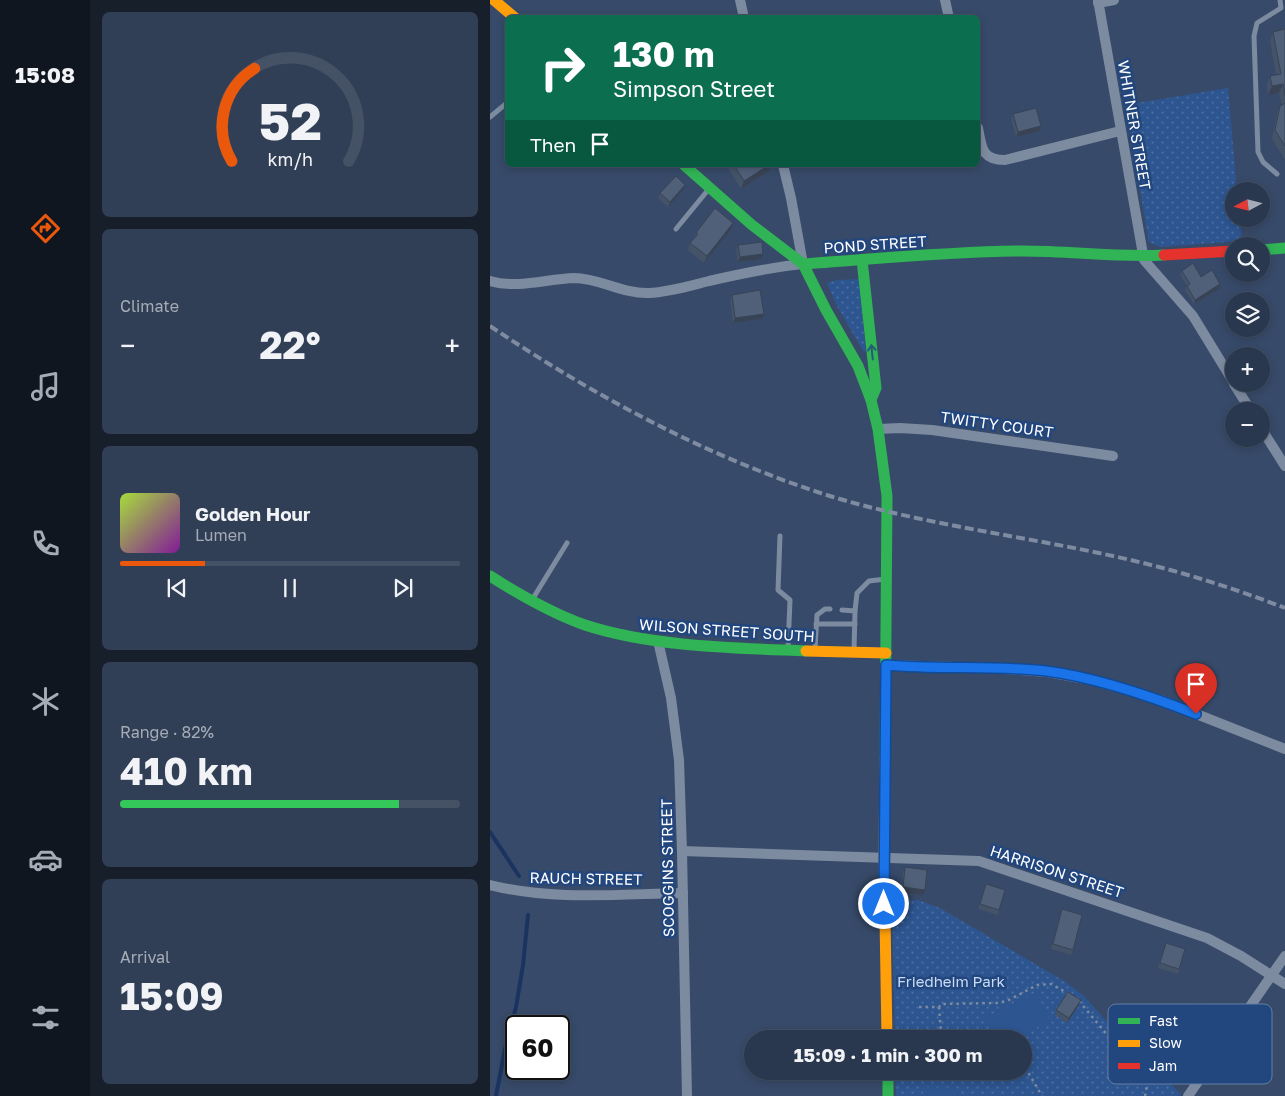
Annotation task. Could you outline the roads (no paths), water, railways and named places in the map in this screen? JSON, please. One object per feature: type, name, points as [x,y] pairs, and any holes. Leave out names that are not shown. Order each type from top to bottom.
[{"type":"street","points":[[494,0],[511,15]]},
{"type":"street","points":[[740,0],[743,15]]},
{"type":"street","points":[[945,0],[948,15]]},
{"type":"street","points":[[1098,1],[1114,0]]},
{"type":"street","name":"WHITNER STREET","points":[[1098,1],[1143,256]]},
{"type":"street","points":[[980,136],[984,152],[988,157],[1004,160],[1120,132]]},
{"type":"street","points":[[686,167],[752,225],[803,264]]},
{"type":"street","points":[[783,167],[803,264],[826,310],[858,366],[871,400],[878,429],[887,496],[884,857],[887,1030]]},
{"type":"street","points":[[1270,249],[1285,248]]},
{"type":"street","name":"POND STREET","points":[[490,281],[514,285],[579,278],[627,291],[648,293],[768,268],[958,252],[1018,251],[1143,256],[1225,251]]},
{"type":"street","points":[[1143,256],[1151,269],[1193,316],[1225,368]]},
{"type":"street","points":[[862,260],[876,388],[871,400]]},
{"type":"street","name":"TWITTY COURT","points":[[878,429],[925,430],[1113,456]]},
{"type":"street","points":[[1270,442],[1284,463]]},
{"type":"street","name":"WILSON STREET SOUTH","points":[[490,576],[554,613],[598,629],[643,640],[788,651],[854,653],[886,659]]},
{"type":"street","name":"SCOGGINS STREET","points":[[658,641],[672,706],[678,760],[682,851],[687,1096]]},
{"type":"street","points":[[886,659],[1047,672],[1091,680],[1161,700],[1285,749]]},
{"type":"street","name":"HARRISON STREET","points":[[682,851],[970,860],[990,863],[1207,938],[1285,984]]},
{"type":"street","name":"RAUCH STREET","points":[[490,885],[514,891],[543,894],[683,893]]},
{"type":"street","points":[[1252,1004],[1285,956]]},
{"type":"street","points":[[888,1080],[888,1096]]},
{"type":"street","points":[[1188,1096],[1196,1084]]},
{"type":"lane","points":[[1277,174],[1263,162],[1258,152],[1254,36],[1257,23],[1281,8],[1280,0]]},
{"type":"lane","points":[[490,116],[505,104]]},
{"type":"lane","points":[[676,228],[709,188]]},
{"type":"lane","points":[[780,536],[778,590],[790,600],[788,651]]},
{"type":"lane","points":[[531,601],[567,543]]},
{"type":"lane","points":[[854,653],[855,612],[858,593],[870,581],[879,578],[887,579]]},
{"type":"lane","points":[[814,652],[817,615],[825,610],[830,610]]},
{"type":"lane","points":[[842,610],[855,612]]},
{"type":"lane","points":[[816,624],[855,624]]},
{"type":"waterway","points":[[490,832],[519,876]]},
{"type":"waterway","points":[[496,1096],[505,1049],[516,1007],[523,965],[528,915]]},
{"type":"railway","points":[[490,326],[571,377],[656,424],[699,445],[788,482],[873,508],[955,526],[1119,557],[1159,567],[1254,596],[1285,608]]},
{"type":"park label","name":"Friedheim Park","points":[[951,981]]}]
